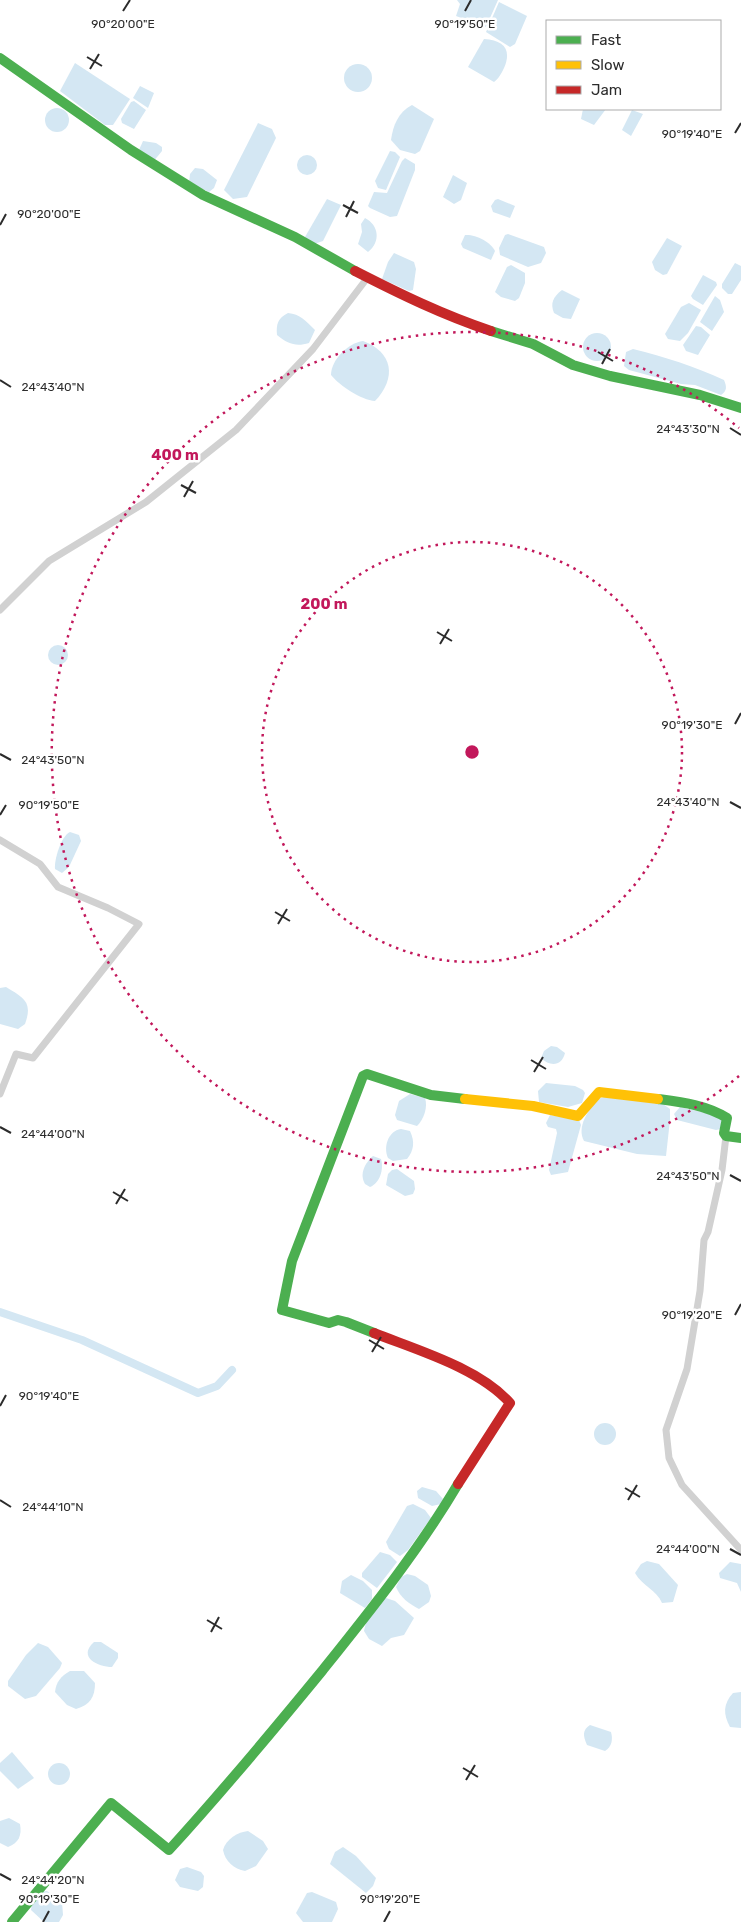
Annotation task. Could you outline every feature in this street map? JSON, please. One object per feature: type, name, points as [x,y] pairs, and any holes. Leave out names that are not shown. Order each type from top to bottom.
[{"type":"street","points":[[0,58],[131,150],[204,195],[295,237],[368,278],[448,317],[532,344],[573,365],[610,376],[700,395],[741,408]]},
{"type":"street","points":[[0,610],[49,561],[146,502],[236,430],[313,349],[368,278]]},
{"type":"street","points":[[0,840],[40,864],[58,887],[108,908],[139,924],[33,1058],[16,1054],[0,1094]]},
{"type":"street","points":[[12,1922],[111,1803],[169,1850],[233,1780],[358,1626],[433,1526],[462,1476],[510,1403],[506,1395],[483,1380],[346,1322],[338,1320],[329,1323],[282,1310],[292,1261],[363,1076],[367,1074],[432,1095],[533,1106],[578,1116],[588,1106],[595,1094],[599,1092],[685,1104],[712,1109],[724,1114],[727,1118],[724,1133],[726,1136],[722,1170],[708,1232],[704,1240],[700,1291],[687,1369],[666,1430],[669,1458],[682,1485],[741,1550]]},
{"type":"street","points":[[726,1136],[741,1138]]},
{"type":"water","points":[[457,0],[498,0],[486,27],[456,16],[460,4]]},
{"type":"water","points":[[499,2],[527,16],[515,44],[510,47],[486,32]]},
{"type":"water","points":[[484,39],[497,41],[506,51],[507,56],[504,68],[494,82],[468,67]]},
{"type":"water","points":[[75,63],[130,99],[113,125],[105,125],[60,91]]},
{"type":"water","points":[[358,64],[368,68],[372,78],[368,88],[358,92],[348,88],[344,78],[348,68]]},
{"type":"water","points":[[140,86],[154,93],[148,108],[133,98]]},
{"type":"water","points":[[134,101],[146,110],[134,129],[122,123],[121,119],[131,102]]},
{"type":"water","points":[[412,105],[434,119],[420,151],[415,154],[400,150],[391,140],[393,130],[400,115]]},
{"type":"water","points":[[57,108],[65,112],[69,120],[65,128],[57,132],[49,128],[45,120],[49,112]]},
{"type":"water","points":[[583,110],[605,110],[594,125],[581,119]]},
{"type":"water","points":[[632,110],[643,114],[631,136],[622,130]]},
{"type":"water","points":[[258,123],[272,129],[276,138],[247,197],[233,199],[224,190]]},
{"type":"water","points":[[143,141],[156,143],[162,147],[162,151],[153,162],[139,150]]},
{"type":"water","points":[[390,151],[395,152],[400,157],[386,190],[378,188],[375,181]]},
{"type":"water","points":[[303,155],[311,155],[317,161],[317,169],[311,175],[303,175],[297,169],[297,161]]},
{"type":"water","points":[[405,158],[415,164],[415,170],[397,216],[390,217],[370,208],[368,206],[374,192],[387,193]]},
{"type":"water","points":[[195,168],[203,169],[217,180],[214,188],[209,192],[189,183],[190,174]]},
{"type":"water","points":[[453,175],[467,183],[461,200],[454,204],[443,197]]},
{"type":"water","points":[[327,199],[341,205],[323,241],[314,244],[305,237]]},
{"type":"water","points":[[498,199],[515,206],[510,218],[493,212],[491,206]]},
{"type":"water","points":[[365,218],[376,229],[377,234],[375,243],[368,252],[358,244],[362,232],[361,224]]},
{"type":"water","points":[[508,234],[544,247],[546,253],[541,263],[528,267],[500,255],[499,248],[505,235]]},
{"type":"water","points":[[465,235],[478,237],[490,245],[495,251],[491,260],[463,248],[461,244]]},
{"type":"water","points":[[667,238],[682,246],[667,274],[663,275],[655,270],[652,262]]},
{"type":"water","points":[[394,253],[414,262],[416,269],[413,290],[409,291],[382,279],[388,262]]},
{"type":"water","points":[[735,263],[741,266],[741,280],[732,294],[728,294],[722,288],[722,284]]},
{"type":"water","points":[[511,265],[525,273],[525,283],[519,298],[515,301],[501,297],[495,292],[507,267]]},
{"type":"water","points":[[703,275],[716,282],[717,285],[703,305],[691,296]]},
{"type":"water","points":[[562,290],[580,299],[571,319],[563,318],[554,313],[553,300]]},
{"type":"water","points":[[715,296],[720,300],[724,312],[712,331],[700,322]]},
{"type":"water","points":[[689,303],[701,310],[688,333],[680,341],[668,339],[665,334],[681,307]]},
{"type":"water","points":[[288,313],[299,316],[315,330],[309,343],[292,344],[277,335],[278,322]]},
{"type":"water","points":[[696,326],[701,327],[710,335],[698,355],[686,351],[683,345]]},
{"type":"water","points":[[597,333],[607,337],[611,347],[607,357],[597,361],[587,357],[583,347],[587,337]]},
{"type":"water","points":[[363,341],[381,352],[386,359],[388,367],[387,383],[375,401],[351,392],[331,375],[334,364],[341,353],[357,342]]},
{"type":"water","points":[[633,349],[679,362],[713,375],[724,380],[725,390],[721,395],[695,385],[681,384],[629,370],[624,366],[626,352]]},
{"type":"water","points":[[58,645],[65,648],[68,655],[65,662],[58,665],[51,662],[48,655],[51,648]]},
{"type":"water","points":[[70,832],[79,835],[81,841],[69,867],[62,873],[55,869],[56,860],[61,843]]},
{"type":"water","points":[[6,987],[18,994],[27,1006],[25,1024],[18,1029],[0,1024],[0,988]]},
{"type":"water","points":[[551,1046],[557,1047],[565,1053],[561,1061],[555,1064],[548,1063],[541,1058],[544,1051]]},
{"type":"water","points":[[546,1083],[575,1086],[583,1090],[585,1093],[582,1103],[568,1107],[539,1102],[538,1091]]},
{"type":"water","points":[[410,1094],[425,1098],[426,1102],[425,1113],[417,1126],[397,1120],[395,1115],[399,1101]]},
{"type":"water","points":[[604,1097],[663,1104],[670,1109],[666,1156],[637,1154],[584,1141],[582,1130],[585,1118],[598,1099]]},
{"type":"water","points":[[680,1107],[723,1117],[721,1129],[716,1130],[677,1120],[674,1114]]},
{"type":"water","points":[[550,1115],[579,1120],[581,1125],[568,1172],[551,1175],[549,1170],[557,1133],[556,1129],[548,1127],[546,1123]]},
{"type":"water","points":[[401,1129],[410,1131],[413,1139],[412,1149],[407,1159],[393,1161],[388,1158],[386,1145],[390,1136]]},
{"type":"water","points":[[373,1156],[381,1159],[382,1167],[379,1179],[370,1187],[363,1180],[363,1173],[365,1165]]},
{"type":"water","points":[[397,1169],[414,1181],[415,1189],[413,1194],[405,1196],[386,1185],[388,1174],[392,1170]]},
{"type":"water","points":[[605,1423],[613,1426],[616,1434],[613,1442],[605,1445],[597,1442],[594,1434],[597,1426]]},
{"type":"water","points":[[422,1487],[436,1491],[443,1499],[441,1504],[432,1506],[418,1498],[417,1491]]},
{"type":"water","points":[[413,1504],[425,1510],[431,1518],[408,1550],[400,1556],[389,1549],[386,1542],[407,1506]]},
{"type":"water","points":[[380,1552],[390,1555],[397,1562],[377,1588],[362,1577],[362,1573]]},
{"type":"water","points":[[647,1561],[659,1564],[678,1585],[673,1602],[662,1603],[657,1595],[635,1573],[641,1564]]},
{"type":"water","points":[[730,1562],[741,1564],[741,1592],[737,1583],[720,1578],[719,1573]]},
{"type":"water","points":[[407,1574],[415,1576],[428,1585],[431,1596],[429,1602],[419,1609],[405,1600],[396,1587],[401,1577]]},
{"type":"water","points":[[351,1575],[363,1581],[372,1590],[372,1599],[365,1608],[340,1593],[342,1581]]},
{"type":"water","points":[[386,1598],[395,1601],[414,1618],[404,1635],[391,1638],[382,1646],[369,1639],[364,1631],[371,1612]]},
{"type":"water","points":[[94,1642],[101,1642],[118,1653],[118,1658],[112,1667],[101,1665],[91,1660],[88,1652],[89,1647]]},
{"type":"water","points":[[38,1643],[48,1647],[62,1663],[60,1668],[36,1696],[25,1699],[8,1686],[8,1681],[26,1655]]},
{"type":"water","points":[[70,1671],[84,1671],[95,1683],[91,1700],[76,1709],[67,1705],[55,1692],[59,1680]]},
{"type":"water","points":[[741,1692],[741,1728],[730,1727],[725,1713],[727,1701],[733,1693]]},
{"type":"water","points":[[590,1725],[611,1732],[611,1743],[605,1751],[587,1745],[584,1734]]},
{"type":"water","points":[[12,1752],[34,1778],[18,1789],[0,1771],[0,1763]]},
{"type":"water","points":[[59,1763],[67,1766],[70,1774],[67,1782],[59,1785],[51,1782],[48,1774],[51,1766]]},
{"type":"water","points":[[9,1818],[20,1824],[21,1832],[17,1841],[8,1847],[0,1843],[0,1821]]},
{"type":"water","points":[[248,1831],[263,1841],[268,1849],[256,1866],[245,1871],[231,1864],[223,1850],[233,1837]]},
{"type":"water","points":[[343,1847],[356,1856],[376,1878],[373,1886],[366,1893],[330,1864],[335,1852]]},
{"type":"water","points":[[187,1867],[201,1872],[204,1876],[203,1887],[198,1891],[180,1887],[175,1880],[180,1869]]},
{"type":"water","points":[[47,1891],[62,1902],[63,1915],[59,1922],[44,1922],[31,1910],[32,1903],[41,1892]]},
{"type":"water","points":[[312,1892],[336,1902],[338,1909],[332,1922],[303,1922],[296,1913],[307,1893]]},
{"type":"waterway","points":[[0,1312],[82,1340],[198,1393],[217,1386],[232,1370]]},
{"type":"traffic: fast","points":[[0,58],[131,150],[203,195],[295,237],[355,271]]},
{"type":"traffic: fast","points":[[491,331],[533,344],[573,365],[610,376],[700,395],[741,408]]},
{"type":"traffic: fast","points":[[374,1333],[346,1322],[338,1320],[329,1323],[282,1310],[292,1261],[363,1076],[367,1074],[431,1095],[465,1099]]},
{"type":"traffic: fast","points":[[658,1099],[676,1101],[711,1110],[727,1118],[724,1133],[726,1136],[741,1138]]},
{"type":"traffic: fast","points":[[12,1922],[111,1803],[169,1850],[266,1739],[358,1626],[427,1533],[458,1484]]},
{"type":"traffic: slow","points":[[465,1099],[533,1106],[578,1116],[599,1092],[658,1099]]},
{"type":"traffic: jam","points":[[355,271],[422,304],[491,331]]},
{"type":"traffic: jam","points":[[374,1333],[428,1353],[465,1370],[482,1380],[510,1403],[458,1484]]}]
